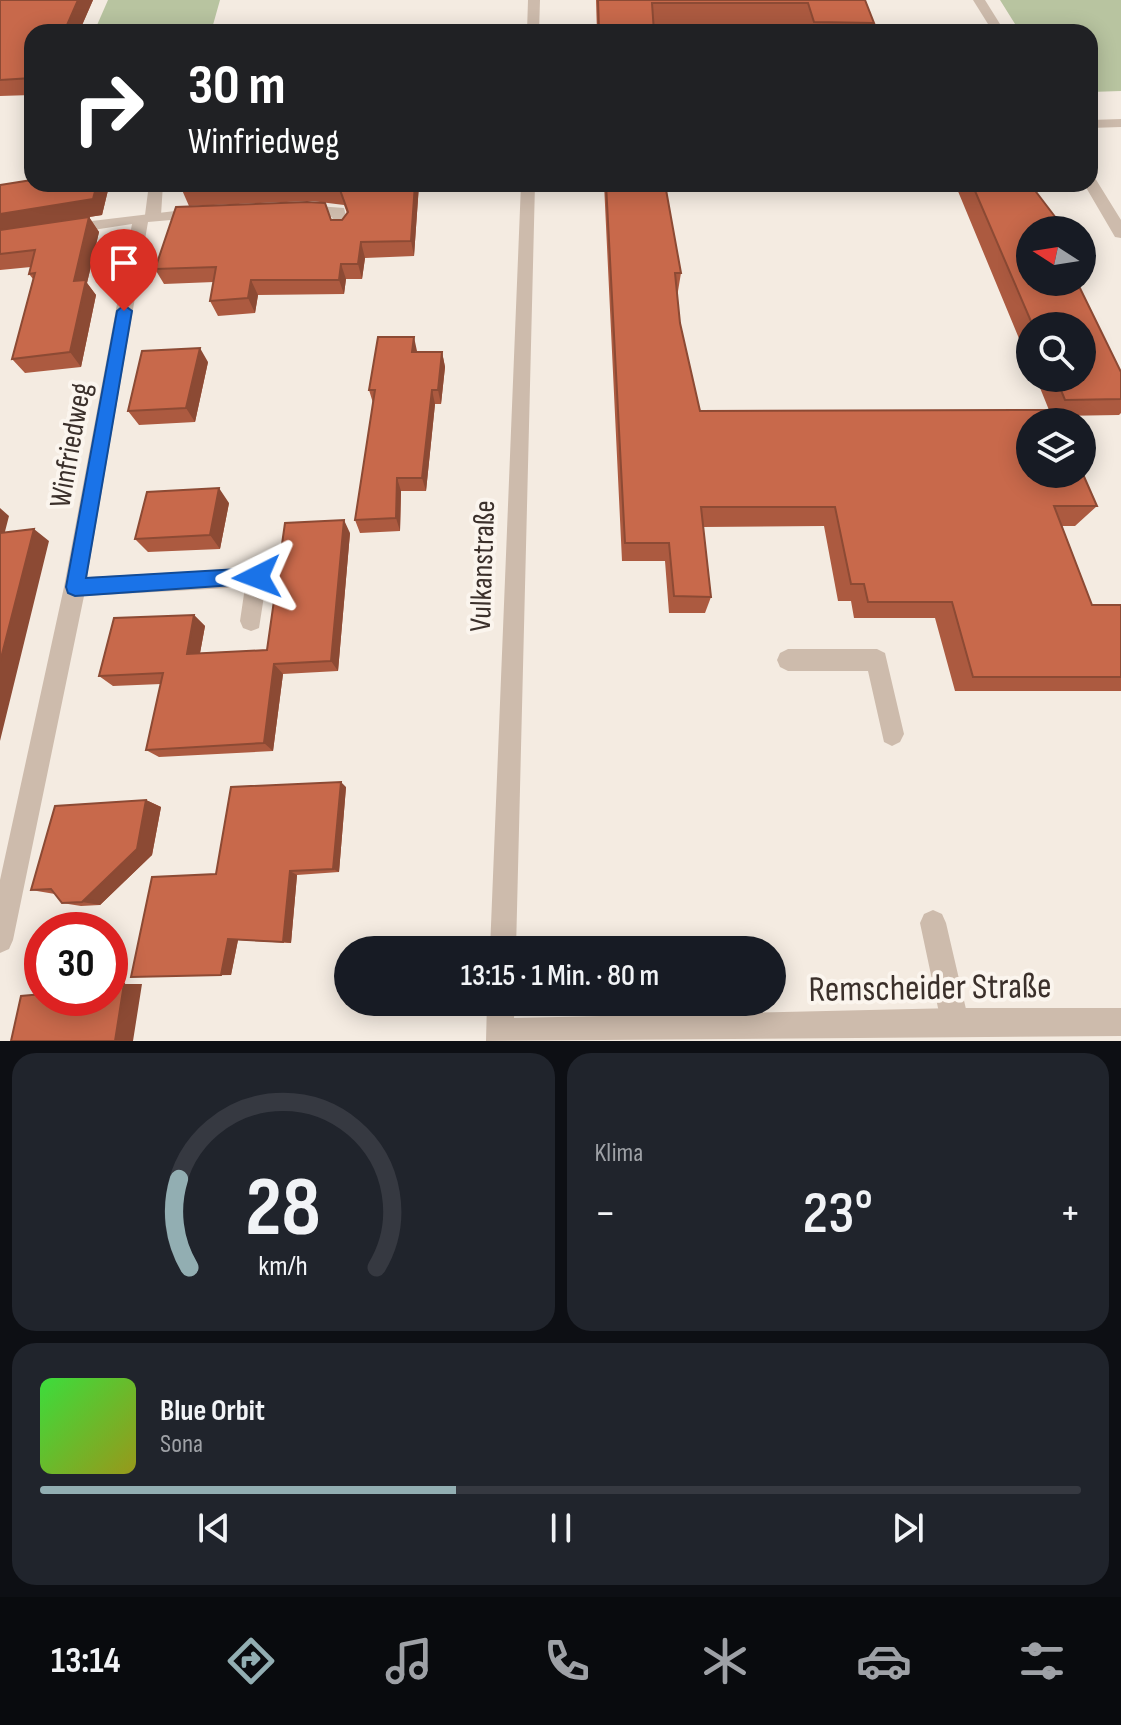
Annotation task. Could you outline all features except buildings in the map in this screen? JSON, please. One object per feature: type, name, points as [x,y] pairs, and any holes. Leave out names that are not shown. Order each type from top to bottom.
[{"type":"street","points":[[533,24],[534,0]]},
{"type":"street","points":[[979,0],[994,24]]},
{"type":"street","points":[[1098,124],[1121,123]]},
{"type":"street","name":"Winfriedweg","points":[[0,940],[154,192]]},
{"type":"street","name":"Vulkanstraße","points":[[503,936],[528,192]]},
{"type":"street","points":[[1097,192],[1121,233]]},
{"type":"street","points":[[280,211],[339,212],[341,228]]},
{"type":"street","points":[[47,232],[147,217],[217,213]]},
{"type":"street","points":[[75,587],[257,577],[251,621]]},
{"type":"street","points":[[788,660],[877,660],[892,734]]},
{"type":"street","points":[[933,923],[955,1022]]},
{"type":"street","points":[[500,1037],[501,1016]]},
{"type":"street","name":"Remscheider Straße","points":[[500,1037],[955,1022],[1121,1022]]},
{"type":"green space","points":[[108,0],[220,0],[213,24],[98,24]]},
{"type":"green space","points":[[1000,0],[1121,0],[1121,91],[1098,92],[1098,24],[1015,24]]},
{"type":"route","points":[[124,311],[75,587],[257,577]]}]
